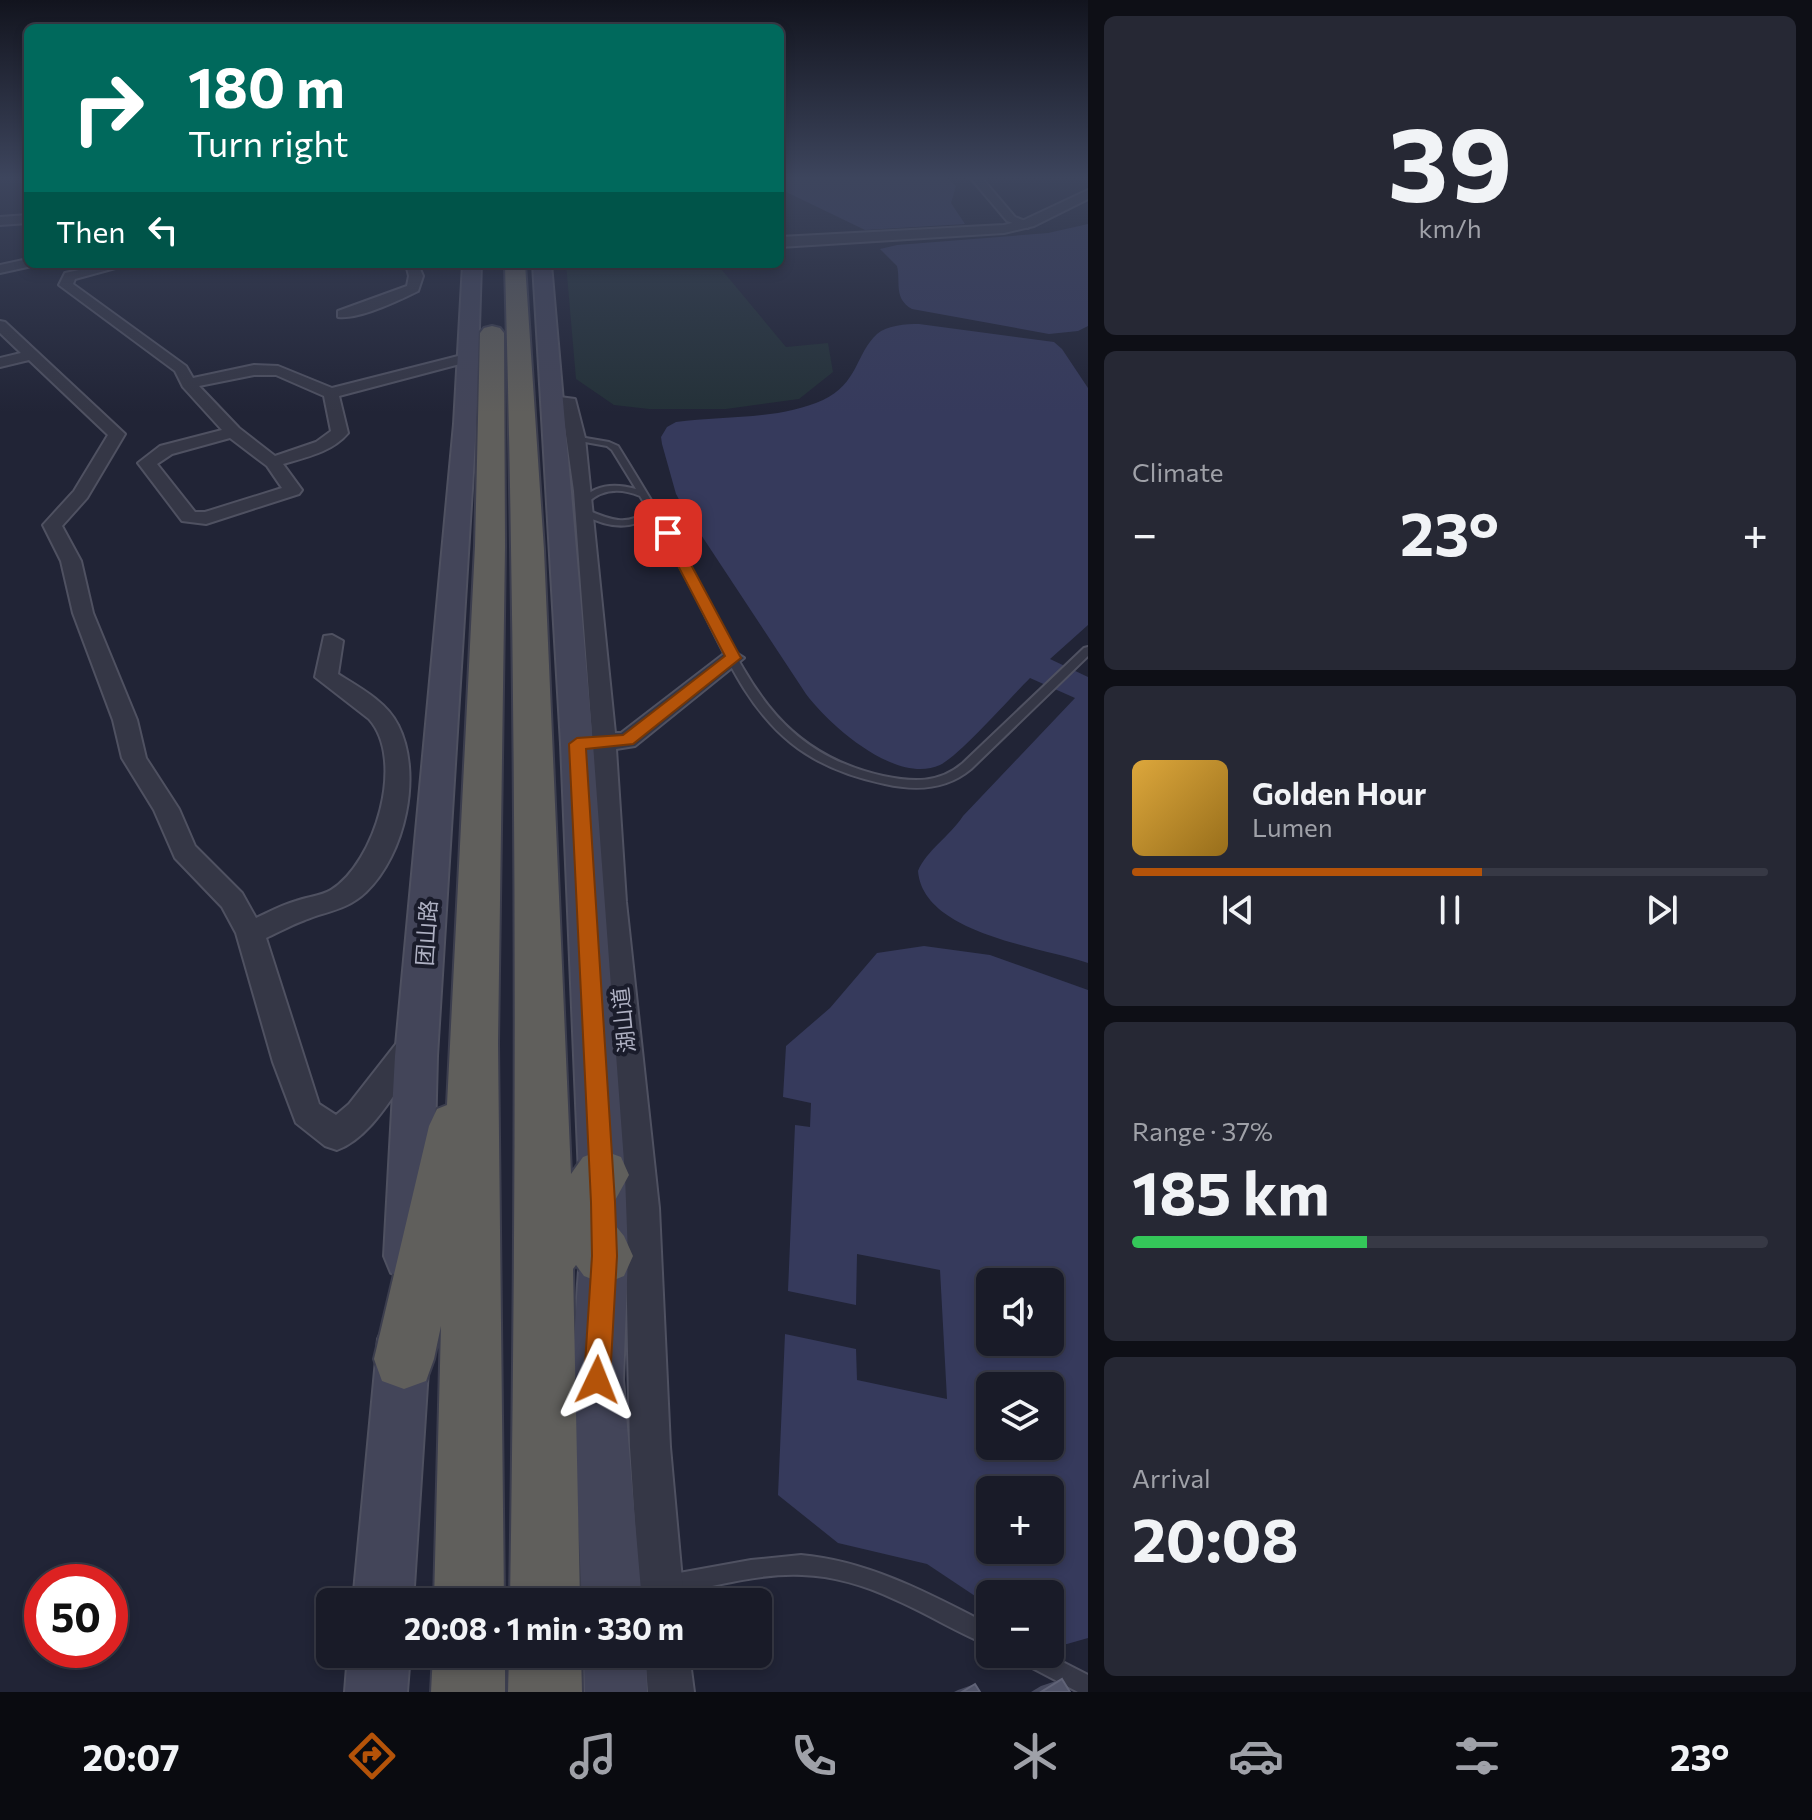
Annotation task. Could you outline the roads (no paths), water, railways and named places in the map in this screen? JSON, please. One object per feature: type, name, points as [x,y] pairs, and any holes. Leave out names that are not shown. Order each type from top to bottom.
[{"type":"highway","points":[[493,268],[509,548],[581,1207],[544,1263],[545,1588]]},
{"type":"highway","points":[[469,1588],[473,1043],[509,548],[515,268]]},
{"type":"highway","points":[[509,548],[543,541],[541,463],[552,405]]},
{"type":"highway","points":[[465,424],[509,548]]},
{"type":"highway","points":[[404,1359],[473,1043]]},
{"type":"highway","points":[[468,1692],[469,1668]]},
{"type":"highway","points":[[545,1668],[545,1692]]},
{"type":"main road","name":"团山路","points":[[384,1588],[404,1359],[416,1056],[470,357],[472,268]]},
{"type":"main road","points":[[542,268],[552,405],[590,743],[581,1207],[611,1588]]},
{"type":"main road","points":[[376,1692],[378,1668]]},
{"type":"main road","points":[[615,1668],[616,1692]]},
{"type":"street","points":[[0,269],[24,264]]},
{"type":"street","points":[[106,268],[70,276],[66,285],[181,369],[188,384],[233,432],[273,462],[293,490],[206,518],[189,517],[147,463],[166,450],[233,432]]},
{"type":"street","points":[[343,314],[396,297],[413,288],[416,276],[413,268]]},
{"type":"street","points":[[0,325],[117,434],[81,494],[52,525],[71,561],[83,613],[125,720],[134,758],[166,809],[184,851],[232,900],[250,933],[288,1062],[307,1113],[337,1135],[360,1114],[407,1053],[416,1056]]},
{"type":"street","points":[[0,363],[31,355]]},
{"type":"street","points":[[188,384],[254,370],[278,371],[331,393],[470,357]]},
{"type":"street","points":[[273,462],[322,446],[340,433],[331,393]]},
{"type":"street","name":"湖山道","points":[[552,405],[569,402],[577,438],[584,506],[590,743],[612,902],[642,1208],[650,1447],[662,1588]]},
{"type":"street","points":[[250,933],[341,897],[363,879],[382,849],[395,786],[395,750],[386,723],[326,677],[332,641]]},
{"type":"street","points":[[590,743],[627,740],[733,658]]},
{"type":"street","points":[[668,1668],[671,1692]]},
{"type":"lane","points":[[577,438],[614,446],[733,658],[773,720],[795,740],[841,767],[900,783],[933,783],[956,776],[1088,650]]},
{"type":"lane","points":[[644,495],[613,488],[594,492],[584,506],[601,520],[622,523],[642,519],[652,509]]},
{"type":"lane","points":[[691,1588],[804,1565],[849,1574],[915,1597],[976,1629]]},
{"type":"lane","points":[[1053,1668],[1088,1686]]},
{"type":"water","points":[[886,255],[1088,255],[1088,326],[1078,331],[1049,334],[912,309],[900,295],[897,266]]},
{"type":"water","points":[[919,324],[1054,342],[1088,388],[1088,625],[1050,659],[1088,677],[1088,963],[987,935],[962,924],[940,910],[925,892],[918,871],[963,816],[1075,698],[1030,678],[972,738],[940,765],[923,769],[904,767],[866,749],[831,722],[806,694],[686,512],[676,494],[662,444],[661,437],[667,427],[676,422],[770,414],[823,400],[843,386],[877,334],[891,327]]},
{"type":"water","points":[[924,946],[990,955],[1088,990],[1088,1638],[1064,1644],[1064,1580],[976,1580],[976,1597],[927,1564],[838,1543],[778,1495],[785,1334],[856,1349],[857,1380],[947,1399],[940,1270],[857,1254],[856,1305],[788,1291],[795,1125],[810,1127],[811,1103],[783,1097],[786,1046],[830,1008],[877,953]]}]
